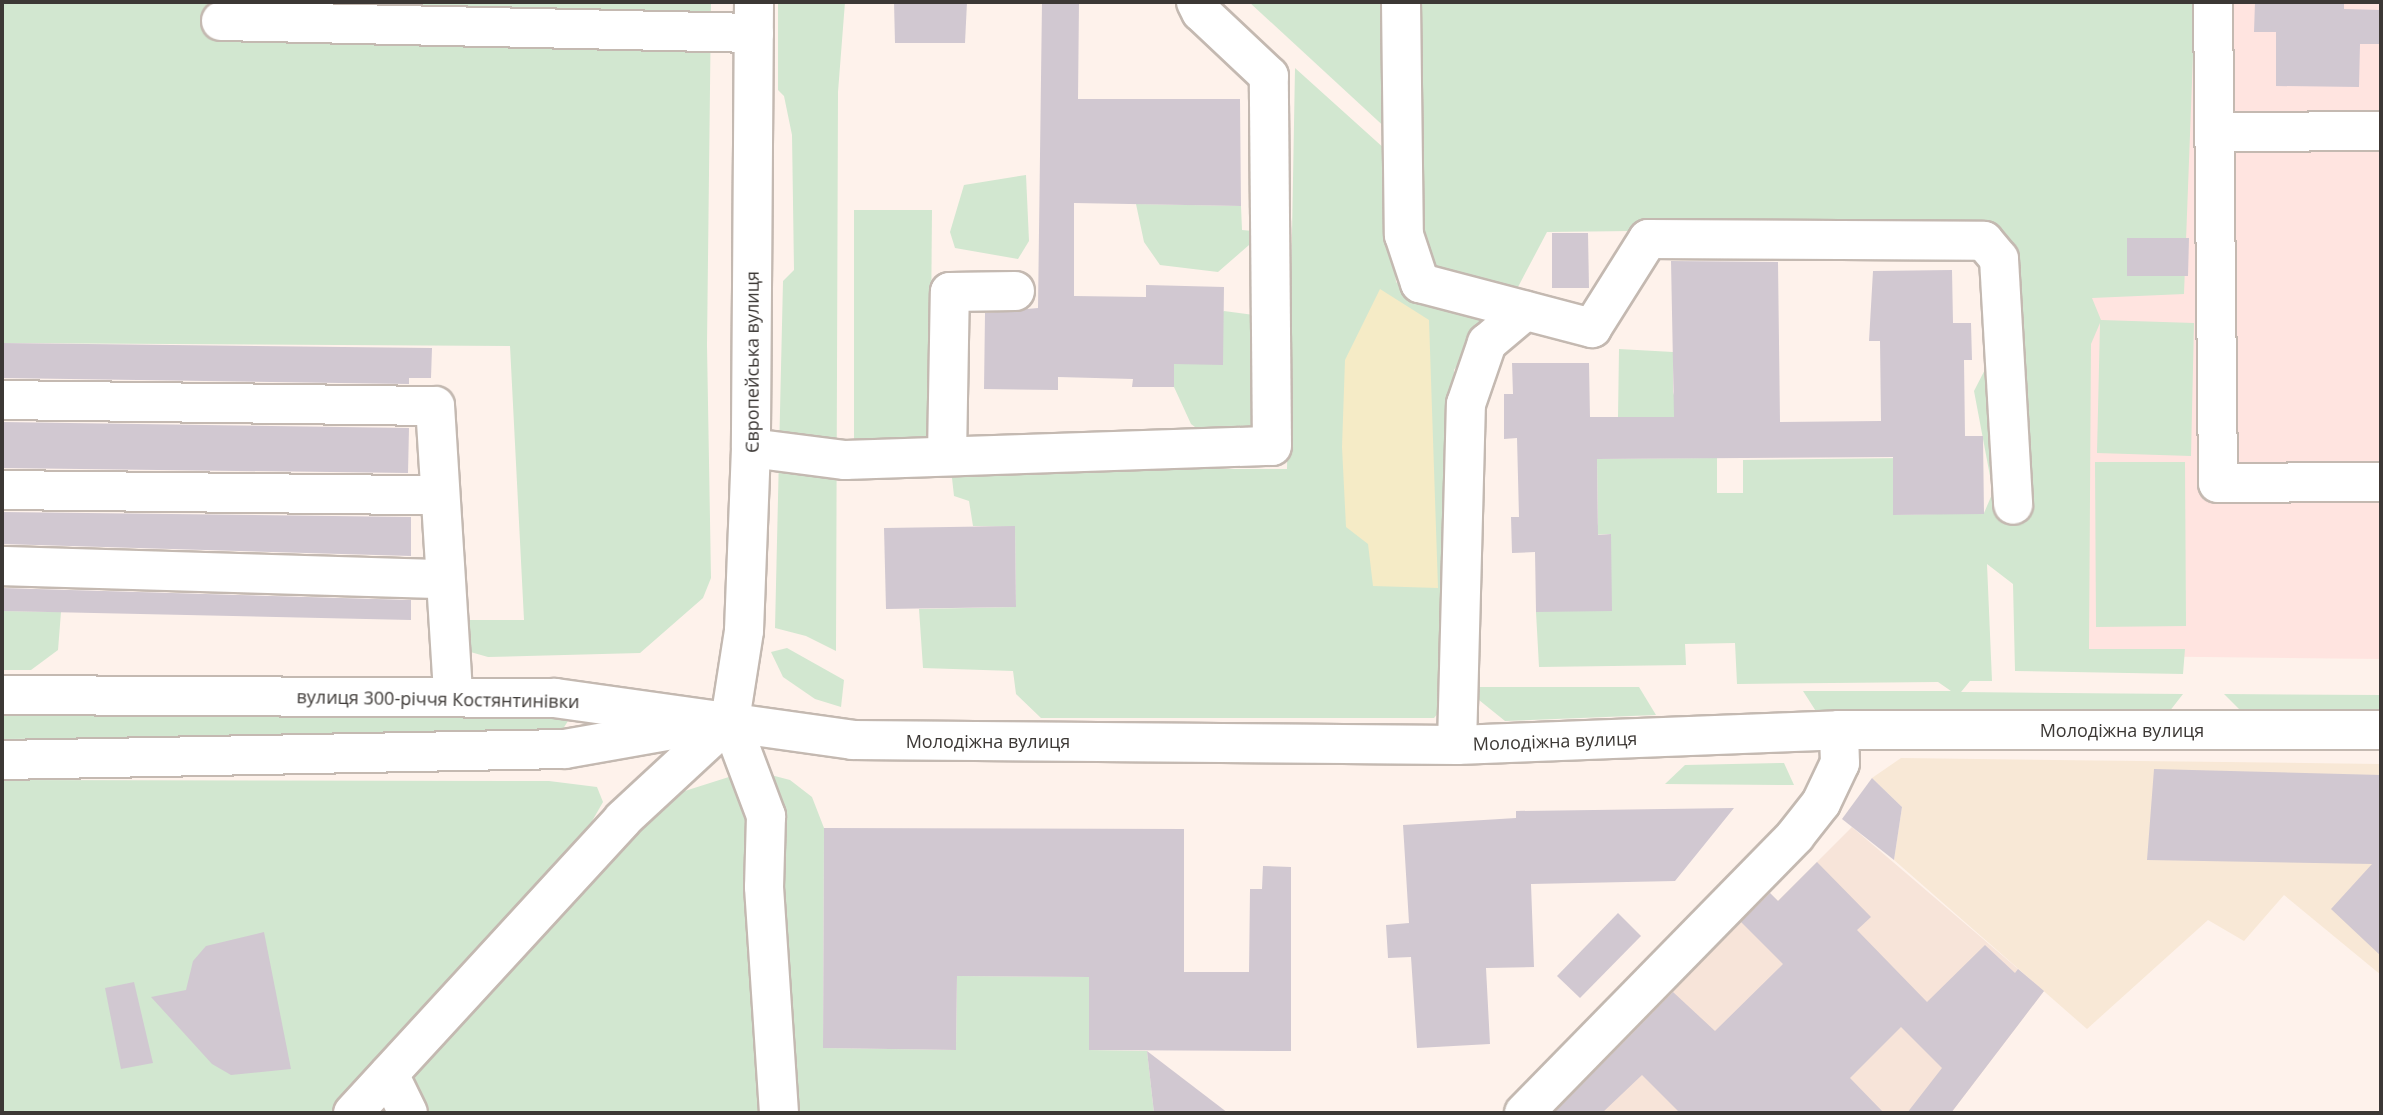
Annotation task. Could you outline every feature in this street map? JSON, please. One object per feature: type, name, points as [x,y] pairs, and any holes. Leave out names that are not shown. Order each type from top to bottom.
[{"type":"street","points":[[751,448],[845,460],[1272,446],[1269,76],[1201,12],[1196,2]]},
{"type":"street","points":[[1401,2],[1404,235],[1420,284],[1592,328],[1648,239],[1984,240],[1999,259],[2013,505]]},
{"type":"street","points":[[2213,2],[2218,483],[2381,482]]},
{"type":"street","points":[[221,21],[754,18]]},
{"type":"street","name":"Європейська вулиця","points":[[730,720],[744,631],[751,448],[754,18]]},
{"type":"street","points":[[2215,132],[2381,131]]},
{"type":"street","points":[[947,456],[950,292],[1015,291]]},
{"type":"street","points":[[1457,745],[1466,404],[1487,343],[1525,310]]},
{"type":"street","points":[[2,400],[435,406],[443,579],[453,696]]},
{"type":"street","points":[[2,490],[440,495]]},
{"type":"street","points":[[2,566],[443,579]]},
{"type":"street","name":"вулиця 300-річчя Костянтинівки","points":[[2,695],[555,698],[730,720]]},
{"type":"street","points":[[2,760],[565,749],[730,720]]},
{"type":"street","points":[[353,1113],[623,819],[730,720]]},
{"type":"street","points":[[730,720],[766,816],[764,887],[773,1107]]},
{"type":"street","name":"Молодіжна вулиця","points":[[730,720],[852,740],[1457,745],[1839,730],[2381,730]]},
{"type":"street","points":[[1524,1113],[1795,836],[1821,803],[1840,763],[1839,730]]},
{"type":"street","points":[[388,1074],[408,1113]]},
{"type":"shaded area","points":[[1414,2],[2381,2],[2381,659],[2028,655],[2039,193]]},
{"type":"shaded area","points":[[1901,758],[2381,764],[2381,975],[2284,895],[2244,941],[2208,920],[2087,1029],[1894,860],[1902,807],[1872,778]]},
{"type":"shaded area","points":[[1852,827],[2044,991],[1951,1113],[1550,1113],[1766,889],[1778,901]]},
{"type":"green space","points":[[2,2],[711,2],[707,345],[711,578],[703,598],[640,653],[488,657],[460,649],[464,620],[524,620],[510,346],[2,343]]},
{"type":"green space","points":[[778,2],[845,2],[838,92],[836,651],[806,636],[775,628],[783,281],[794,270],[792,135],[784,96],[778,90]]},
{"type":"green space","points":[[1249,2],[1388,2],[1390,132]]},
{"type":"green space","points":[[1408,2],[2195,2],[2184,294],[2092,298],[2101,320],[2194,323],[2191,456],[2097,453],[2100,323],[2091,344],[2089,649],[2185,649],[2183,674],[2015,671],[2013,584],[1987,564],[1992,681],[1970,681],[1961,692],[2183,694],[2162,721],[1819,716],[1803,691],[1951,691],[1938,682],[1737,684],[1735,643],[1685,644],[1686,665],[1539,667],[1536,612],[1610,534],[1592,535],[1598,524],[1597,459],[1717,458],[1717,493],[1743,493],[1743,460],[1902,458],[1894,515],[1984,513],[1993,492],[1974,391],[1995,350],[1999,259],[1802,229],[1547,232],[1518,287],[1423,265]]},
{"type":"green space","points":[[1295,68],[1386,150],[1396,282],[1418,300],[1491,319],[1454,370],[1451,698],[1434,718],[1041,718],[1016,694],[1013,671],[923,668],[919,609],[1016,607],[1015,527],[973,526],[969,501],[954,496],[951,469],[1287,469],[1288,412],[1243,444],[1215,442],[1191,424],[1174,387],[1174,364],[1224,311],[1254,315],[1290,346]]},
{"type":"green space","points":[[1026,175],[1029,241],[1018,259],[955,248],[950,232],[964,185]]},
{"type":"green space","points":[[1136,204],[1241,206],[1242,230],[1264,232],[1218,272],[1160,265],[1144,242]]},
{"type":"green space","points":[[854,210],[932,210],[930,444],[854,447]]},
{"type":"green space","points":[[1619,349],[1673,352],[1673,392],[1681,417],[1618,417]]},
{"type":"green space","points":[[2095,462],[2185,462],[2186,626],[2096,627]]},
{"type":"green space","points":[[2,611],[61,612],[58,650],[31,670],[2,670]]},
{"type":"green space","points":[[787,648],[844,680],[841,707],[815,699],[783,677],[771,652]]},
{"type":"green space","points":[[1477,687],[1639,687],[1656,715],[1505,721],[1479,700]]},
{"type":"green space","points":[[2224,694],[2381,695],[2381,722],[2252,722]]},
{"type":"green space","points":[[2,712],[565,712],[568,721],[559,735],[2,739]]},
{"type":"green space","points":[[1784,763],[1794,785],[1665,784],[1685,765]]},
{"type":"green space","points":[[767,774],[790,780],[812,797],[824,828],[823,1048],[956,1050],[957,976],[1089,977],[1089,1050],[1147,1051],[1154,1113],[378,1113],[669,796],[732,776]]},
{"type":"green space","points":[[2,780],[549,781],[597,787],[603,802],[591,823],[333,1113],[2,1113]]},
{"type":"sand","points":[[1380,289],[1429,320],[1438,588],[1373,586],[1368,544],[1346,527],[1342,447],[1345,360]]},
{"type":"building","points":[[894,2],[967,2],[965,43],[895,43]]},
{"type":"building","points":[[1042,2],[1079,2],[1078,99],[1240,99],[1241,206],[1074,203],[1074,296],[1146,297],[1146,285],[1224,287],[1223,365],[1174,364],[1174,387],[1132,387],[1133,379],[1058,377],[1058,390],[984,389],[985,313],[1038,308]]},
{"type":"building","points":[[2255,2],[2344,2],[2344,9],[2381,10],[2381,44],[2360,44],[2359,87],[2276,86],[2276,32],[2254,32]]},
{"type":"building","points":[[1552,233],[1588,233],[1589,288],[1552,288]]},
{"type":"building","points":[[2127,238],[2189,238],[2188,276],[2127,276]]},
{"type":"building","points":[[1671,261],[1778,262],[1780,422],[1881,421],[1880,341],[1869,341],[1873,271],[1952,270],[1953,323],[1971,323],[1972,360],[1964,360],[1965,436],[1983,436],[1984,514],[1893,515],[1893,457],[1597,459],[1598,535],[1611,534],[1612,611],[1536,612],[1535,552],[1512,553],[1511,517],[1519,517],[1517,438],[1504,439],[1504,394],[1513,394],[1512,363],[1589,363],[1590,417],[1674,417]]},
{"type":"building","points":[[2,343],[432,348],[431,378],[409,378],[409,384],[2,378]]},
{"type":"building","points":[[2,422],[409,428],[408,473],[2,468]]},
{"type":"building","points":[[2,512],[411,517],[411,556],[2,544]]},
{"type":"building","points":[[1015,526],[1016,607],[886,609],[884,528]]},
{"type":"building","points":[[2,588],[411,600],[411,620],[2,611]]},
{"type":"building","points":[[2154,769],[2381,775],[2381,956],[2331,909],[2372,864],[2147,860]]},
{"type":"building","points":[[1872,778],[1902,807],[1894,860],[1842,819]]},
{"type":"building","points":[[1734,808],[1675,881],[1531,884],[1534,967],[1486,968],[1490,1044],[1417,1048],[1411,957],[1388,958],[1386,925],[1409,923],[1403,825],[1516,818],[1516,811]]},
{"type":"building","points":[[824,828],[1184,829],[1184,972],[1249,972],[1250,889],[1262,889],[1263,866],[1291,867],[1291,1051],[1089,1050],[1089,977],[957,976],[956,1050],[823,1048]]},
{"type":"building","points":[[1817,862],[1871,917],[1857,930],[1927,1002],[1985,945],[2015,973],[2018,969],[2044,991],[1951,1113],[1907,1113],[1942,1068],[1901,1027],[1850,1078],[1884,1113],[1680,1113],[1642,1075],[1602,1113],[1554,1113],[1673,992],[1715,1031],[1783,964],[1741,922],[1770,893],[1778,901]]},
{"type":"building","points":[[1618,913],[1641,936],[1580,998],[1557,976]]},
{"type":"building","points":[[264,932],[291,1069],[231,1075],[212,1064],[151,997],[186,990],[193,961],[206,946]]},
{"type":"building","points":[[134,982],[153,1063],[121,1069],[105,988]]},
{"type":"building","points":[[1147,1051],[1228,1113],[1154,1113]]}]
